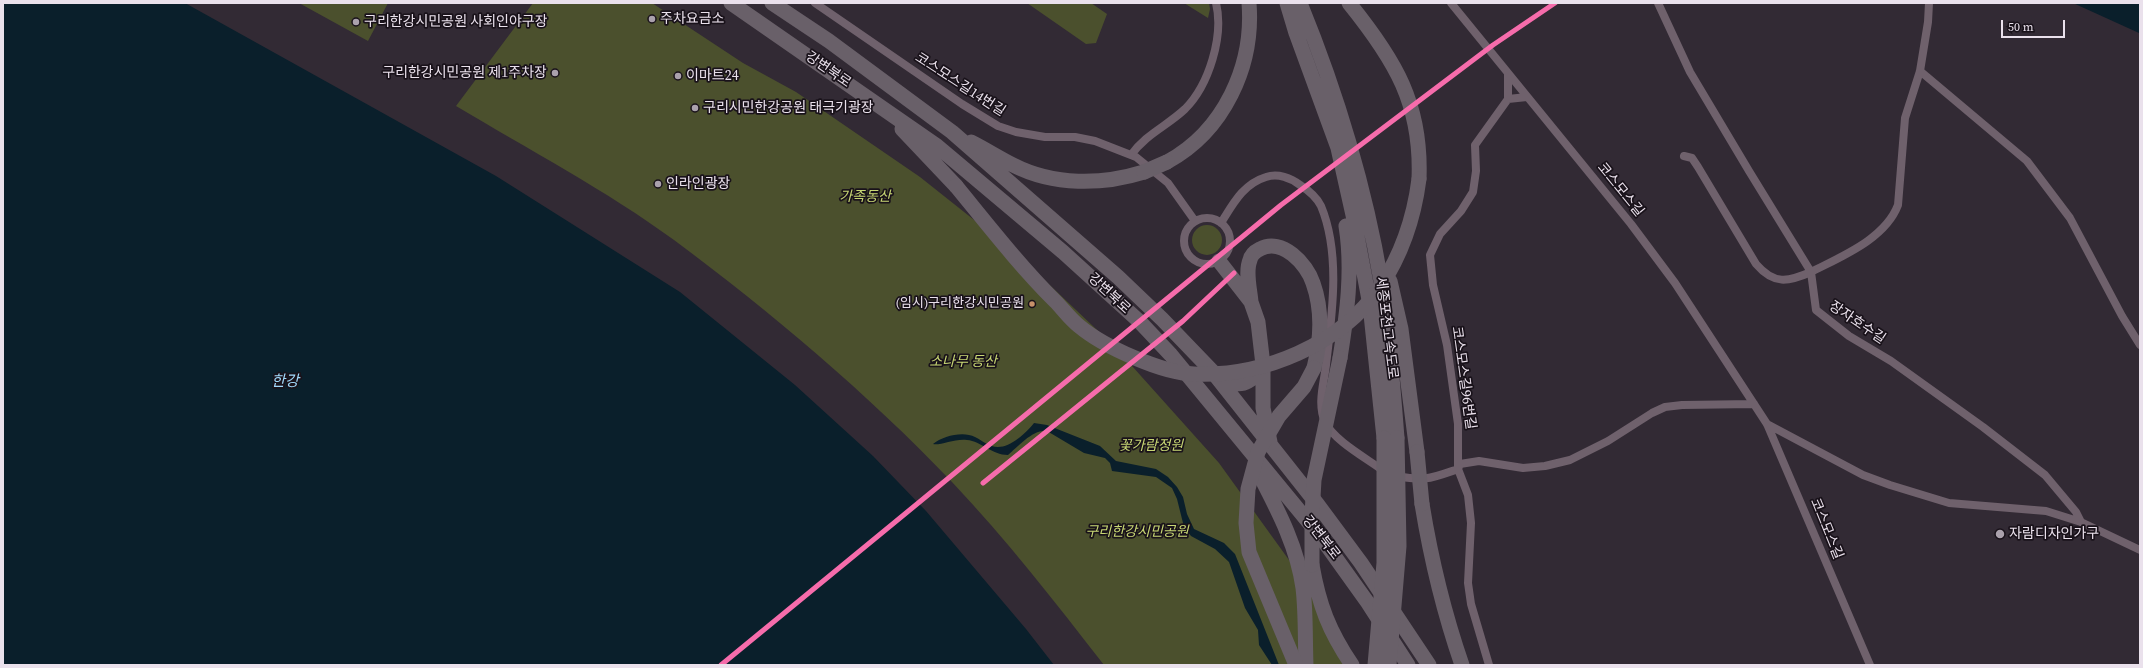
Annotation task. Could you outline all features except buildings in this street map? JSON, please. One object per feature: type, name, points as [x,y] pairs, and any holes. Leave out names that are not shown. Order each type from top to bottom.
[{"type":"highway","name":"강변북로","points":[[731,3],[937,146],[1099,284],[1140,322],[1171,355],[1337,558],[1408,665]]},
{"type":"highway","name":"강변북로","points":[[772,3],[829,41],[952,132],[1118,277],[1212,370],[1361,563],[1429,665]]},
{"type":"highway","points":[[952,132],[1014,165],[1048,177],[1064,180],[1094,181],[1120,179],[1144,172],[1167,162],[1199,138],[1211,125],[1228,101],[1244,62],[1250,29],[1249,3]]},
{"type":"highway","name":"세종포천고속도로","points":[[1287,3],[1296,34],[1338,148],[1370,305],[1391,438],[1384,563],[1375,665]]},
{"type":"highway","name":"세종포천고속도로","points":[[1300,3],[1316,42],[1340,112],[1355,166],[1381,280],[1388,330],[1391,438],[1399,546],[1389,665]]},
{"type":"highway","points":[[881,107],[956,186],[1038,285],[1080,327],[1127,355],[1161,367],[1193,374],[1253,369],[1281,361],[1310,349],[1348,320],[1379,288],[1398,256],[1410,223],[1419,179],[1416,129],[1402,82],[1380,43],[1349,3]]},
{"type":"highway","points":[[1296,34],[1341,198],[1349,244],[1350,288],[1340,358],[1314,480],[1312,565],[1318,597],[1326,619],[1339,646],[1352,665]]},
{"type":"highway","points":[[1316,42],[1352,127],[1401,329],[1417,452],[1422,504],[1438,584],[1450,630],[1462,665]]},
{"type":"highway","points":[[1271,445],[1263,408],[1263,365],[1258,322],[1251,302],[1248,273],[1252,255],[1265,247],[1274,246],[1284,249],[1295,256],[1306,269],[1313,282],[1317,300],[1320,341],[1314,368],[1304,387],[1279,416],[1258,452],[1248,489],[1246,523],[1249,552],[1296,665]]},
{"type":"highway","points":[[1219,261],[1251,302]]},
{"type":"highway","points":[[1212,370],[1224,380],[1235,384],[1247,382],[1255,378],[1263,365]]},
{"type":"highway","points":[[1244,444],[1290,537],[1303,588],[1306,665]]},
{"type":"street","name":"코스모스길14번길","points":[[814,3],[962,104],[998,126],[1016,132],[1045,137],[1075,137],[1096,141],[1136,157],[1168,183],[1195,221]]},
{"type":"street","points":[[1131,155],[1141,141],[1185,108],[1204,80],[1215,51],[1218,13],[1216,3]]},
{"type":"street","name":"코스모스길","points":[[1451,3],[1631,224],[1712,337],[1767,424],[1870,665]]},
{"type":"street","points":[[1658,3],[1690,72],[1748,171],[1811,272]]},
{"type":"street","points":[[1684,156],[1692,158],[1756,264],[1766,275],[1774,279],[1790,279],[1811,272],[1845,255],[1871,238],[1894,216],[1898,205],[1905,118],[1920,70],[1928,22],[1929,3]]},
{"type":"street","points":[[1920,70],[2027,161],[2070,218],[2122,316],[2140,345]]},
{"type":"street","points":[[1508,74],[1508,99],[1527,97]]},
{"type":"street","name":"코스모스길96번길","points":[[1458,469],[1458,424],[1446,345],[1433,285],[1430,255],[1440,234],[1461,212],[1473,192],[1476,171],[1475,146],[1508,99]]},
{"type":"street","points":[[1221,223],[1240,194],[1250,184],[1268,176],[1290,177],[1308,190],[1321,205],[1327,228],[1335,282],[1326,366],[1321,393],[1325,422],[1340,439],[1389,476],[1423,480],[1432,479],[1458,469],[1460,464],[1479,461],[1523,468],[1570,460],[1608,441],[1652,413],[1665,407],[1682,404],[1754,404]]},
{"type":"street","points":[[1208,218],[1221,223],[1228,231],[1230,242],[1227,253],[1219,261],[1213,264],[1200,264],[1194,260],[1186,250],[1184,244],[1186,231],[1195,221],[1208,218]]},
{"type":"street","name":"장자호수길","points":[[1811,272],[1816,310],[1849,336],[1891,361],[1971,418],[2045,475],[2076,512],[2081,522]]},
{"type":"street","points":[[1767,424],[1862,475],[1917,494],[1949,503],[2046,511],[2081,522],[2140,550]]},
{"type":"street","points":[[1458,469],[1468,495],[1471,523],[1468,583],[1471,604],[1489,665]]},
{"type":"green space","name":"구리한강시민공원 사회인야구장","points":[[299,3],[388,3],[368,41]]},
{"type":"green space","name":"구리한강시민공원","points":[[533,3],[652,3],[743,63],[796,92],[920,177],[1017,254],[1115,347],[1219,463],[1315,596],[1348,665],[1104,665],[1030,571],[952,482],[920,449],[818,355],[711,268],[622,204],[456,106]]},
{"type":"green space","points":[[1027,3],[1091,3],[1107,14],[1096,43],[1086,44]]},
{"type":"green space","points":[[1184,3],[1209,3],[1210,9],[1208,18]]},
{"type":"green space","points":[[1207,225],[1213,226],[1221,234],[1221,246],[1213,254],[1207,255],[1201,254],[1193,246],[1192,240],[1193,234],[1201,226]]},
{"type":"water","name":"한강","points":[[3,3],[185,3],[496,176],[680,292],[795,385],[873,456],[926,511],[1026,629],[1054,665],[3,665]]},
{"type":"water","points":[[2073,3],[2140,3],[2140,33],[2139,33]]},
{"type":"water","points":[[1034,423],[1047,425],[1100,446],[1116,461],[1156,469],[1168,477],[1183,497],[1187,514],[1194,529],[1224,543],[1235,554],[1279,665],[1272,665],[1259,645],[1258,630],[1245,608],[1229,562],[1215,549],[1191,536],[1184,527],[1177,499],[1172,488],[1156,477],[1112,471],[1110,463],[1105,458],[1084,453],[1047,431],[1042,431],[1031,436],[1008,455],[997,453],[977,443],[967,440],[933,444],[953,435],[965,434],[975,437],[992,446],[998,447],[1008,445],[1018,439]]},
{"type":"transit line","points":[[721,665],[1281,205],[1493,45],[1555,3]]},
{"type":"transit line","points":[[983,483],[1183,321],[1234,273]]},
{"type":"place","name":"주차요금소","points":[[652,19]]},
{"type":"place","name":"구리한강시민공원 사회인야구장","points":[[356,22]]},
{"type":"place","name":"구리한강시민공원 제1주차장","points":[[555,73]]},
{"type":"place","name":"이마트24","points":[[678,76]]},
{"type":"place","name":"구리시민한강공원 태극기광장","points":[[695,108]]},
{"type":"place","name":"인라인광장","points":[[658,184]]},
{"type":"place","name":"(임시)구리한강시민공원","points":[[1032,304]]},
{"type":"place","name":"자람디자인가구","points":[[2000,534]]},
{"type":"park label","name":"가족동산","points":[[865,197]]},
{"type":"park label","name":"소나무 동산","points":[[963,362]]},
{"type":"park label","name":"꽃가람정원","points":[[1151,446]]}]
